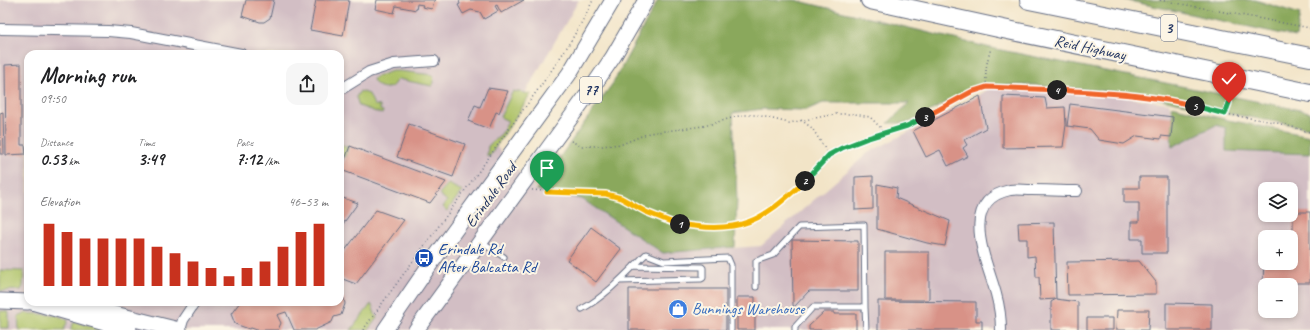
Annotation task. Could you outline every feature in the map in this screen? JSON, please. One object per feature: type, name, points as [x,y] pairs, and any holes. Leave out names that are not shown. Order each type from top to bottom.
[{"type":"highway","name":"Reid Highway","points":[[870,0],[1025,34],[1310,93]]},
{"type":"highway","name":"3","points":[[1029,0],[1310,57]]},
{"type":"main road","name":"Erindale Road","points":[[385,330],[431,263],[569,74],[613,0]]},
{"type":"main road","name":"Erindale Road","points":[[416,330],[609,63],[646,0]]},
{"type":"main road","points":[[0,301],[24,302]]},
{"type":"main road","points":[[46,306],[129,330]]},
{"type":"main road","points":[[82,306],[180,330]]},
{"type":"street","points":[[0,29],[116,31],[220,50]]},
{"type":"street","points":[[344,88],[369,72],[394,64],[434,61]]},
{"type":"street","points":[[1001,330],[1001,321],[996,295],[981,245],[979,223],[982,211],[989,200],[998,193],[1012,189],[1077,191]]},
{"type":"street","points":[[180,330],[183,320],[192,306]]},
{"type":"lane","points":[[756,286],[756,261],[773,255],[799,227],[864,225],[866,330]]},
{"type":"lane","points":[[480,241],[504,257]]},
{"type":"lane","points":[[582,309],[597,300],[619,281],[646,254],[664,261],[728,258],[731,265],[731,330]]},
{"type":"lane","points":[[619,281],[703,278],[702,267],[634,266]]},
{"type":"lane","points":[[795,330],[795,326],[813,307],[865,307]]},
{"type":"path","points":[[363,330],[564,53],[584,18],[592,0]]},
{"type":"path","points":[[1160,0],[1310,28]]},
{"type":"path","points":[[987,87],[985,76],[991,48]]},
{"type":"path","points":[[533,190],[576,194],[606,194],[621,198],[646,212],[671,222],[696,227],[724,228],[746,224],[767,213],[787,198],[829,155],[842,148],[907,126],[971,92],[987,87],[1117,94],[1179,102],[1225,114],[1274,122],[1310,132]]},
{"type":"path","points":[[1224,95],[1229,103],[1225,114]]},
{"type":"path","points":[[571,141],[580,146],[622,144],[648,133],[704,126],[742,115],[757,114],[789,122],[836,114],[856,114],[870,117],[880,127],[883,134]]},
{"type":"path","points":[[801,120],[812,128],[829,155]]},
{"type":"shaded area","points":[[0,0],[579,0],[495,145],[536,190],[582,199],[663,253],[761,246],[868,153],[979,95],[991,87],[1092,93],[1169,103],[1173,120],[1216,125],[1310,147],[1310,330],[0,330]]},
{"type":"green space","points":[[658,0],[795,0],[991,48],[1310,112],[1310,128],[1129,93],[1034,85],[979,85],[908,123],[888,123],[909,103],[823,103],[806,110],[762,109],[733,113],[737,200],[735,247],[663,253],[582,199],[536,190],[613,83]]},
{"type":"green space","points":[[1125,0],[1255,0],[1300,14],[1296,37]]},
{"type":"green space","points":[[392,71],[433,75],[434,82],[432,86],[398,79],[391,87],[383,88],[373,79]]},
{"type":"green space","points":[[360,91],[369,94],[374,105],[380,106],[380,110],[383,111],[382,114],[359,106],[356,97]]},
{"type":"green space","points":[[513,91],[531,94],[489,157],[487,156],[488,146],[502,133],[508,121],[500,117]]},
{"type":"green space","points":[[1172,106],[1228,120],[1310,136],[1310,154],[1226,151],[1226,128],[1216,125],[1172,147]]},
{"type":"green space","points":[[344,146],[348,147],[344,157]]},
{"type":"green space","points":[[448,184],[462,191],[447,211],[443,207],[447,201],[439,194]]},
{"type":"green space","points":[[0,270],[24,271],[23,287],[21,290],[0,291]]},
{"type":"green space","points":[[371,304],[377,318],[368,330],[351,330]]},
{"type":"green space","points":[[0,311],[8,311],[9,328],[0,328]]},
{"type":"green space","points":[[24,313],[56,315],[68,320],[64,330],[19,330],[18,316]]},
{"type":"green space","points":[[74,322],[112,330],[70,330]]},
{"type":"building","points":[[246,0],[274,0],[270,18],[264,22],[260,22],[242,16]]},
{"type":"building","points":[[316,0],[349,0],[343,36],[310,30]]},
{"type":"building","points":[[377,0],[436,0],[434,1],[432,9],[422,7],[423,5],[417,4],[416,10],[396,6],[394,13],[375,9]]},
{"type":"building","points":[[460,0],[524,0],[501,13],[497,5],[495,6],[498,11],[484,19],[480,12],[471,10],[463,14],[458,5],[460,4]]},
{"type":"building","points":[[21,64],[21,145],[24,145],[24,154],[6,155],[5,65]]},
{"type":"building","points":[[488,88],[508,91],[499,113],[496,112],[489,129],[468,121],[475,105],[480,107]]},
{"type":"building","points":[[980,96],[986,128],[964,140],[967,145],[963,148],[968,156],[948,166],[940,150],[926,157],[913,131]]},
{"type":"building","points":[[1003,96],[1045,98],[1047,108],[1065,107],[1066,125],[1063,147],[1003,148]]},
{"type":"building","points":[[1070,104],[1173,117],[1171,137],[1161,136],[1161,139],[1137,136],[1124,144],[1099,140],[1090,129],[1067,126]]},
{"type":"building","points":[[3,112],[4,154],[0,154],[0,113]]},
{"type":"building","points":[[409,124],[465,144],[453,177],[397,157]]},
{"type":"building","points":[[350,146],[446,182],[430,203],[344,171],[344,162]]},
{"type":"building","points":[[873,176],[873,209],[855,210],[855,177]]},
{"type":"building","points":[[1139,177],[1167,177],[1167,253],[1142,253],[1142,239],[1131,239],[1131,222],[1139,222],[1139,203],[1124,203],[1124,188],[1139,188]]},
{"type":"building","points":[[877,184],[897,188],[896,198],[950,221],[945,246],[927,243],[877,229]]},
{"type":"building","points":[[344,198],[358,203],[344,222]]},
{"type":"building","points":[[376,210],[404,220],[356,284],[344,280],[344,252]]},
{"type":"building","points":[[1298,212],[1310,212],[1310,283],[1298,283],[1298,278],[1263,278],[1264,270],[1298,270],[1298,230],[1293,230],[1293,222],[1298,222]]},
{"type":"building","points":[[1054,222],[1056,299],[1040,300],[1039,277],[1036,277],[1035,256],[1027,257],[1027,239],[1019,239],[1018,223]]},
{"type":"building","points":[[591,227],[621,249],[596,282],[567,260]]},
{"type":"building","points":[[792,240],[858,241],[858,291],[809,291],[794,307]]},
{"type":"building","points":[[885,252],[929,252],[929,300],[885,300]]},
{"type":"building","points":[[1139,261],[1156,282],[1156,294],[1068,295],[1067,262]]},
{"type":"building","name":"Bunnings Warehouse","points":[[629,289],[726,289],[726,330],[629,330]]},
{"type":"building","points":[[737,297],[755,297],[755,330],[737,330]]},
{"type":"building","points":[[344,298],[345,304],[341,315],[334,317],[332,322],[315,330],[294,330],[286,312],[277,315],[281,323],[278,330],[249,329],[235,324],[231,314],[237,306],[344,306]]},
{"type":"building","points":[[1056,299],[1078,302],[1078,330],[1051,330],[1051,302]]},
{"type":"building","points":[[878,301],[976,302],[976,321],[982,321],[982,330],[878,330]]},
{"type":"building","points":[[1166,303],[1212,304],[1212,330],[1166,330]]},
{"type":"building","points":[[1117,310],[1149,310],[1148,330],[1116,330]]},
{"type":"building","points":[[824,312],[834,312],[834,314],[856,314],[856,330],[809,330],[809,326]]},
{"type":"building","points":[[1087,318],[1113,318],[1113,330],[1087,330]]},
{"type":"place","name":"Erindale Rd After Balcatta Rd","points":[[424,258]]},
{"type":"place","name":"Bunnings Warehouse","points":[[678,309]]},
{"type":"route","points":[[547,192],[606,194],[621,198],[646,212],[671,222],[696,227],[724,228],[746,224],[767,213],[787,198],[829,155],[842,148],[907,126],[971,92],[987,87],[1117,94],[1179,102],[1225,114],[1229,103]]}]
